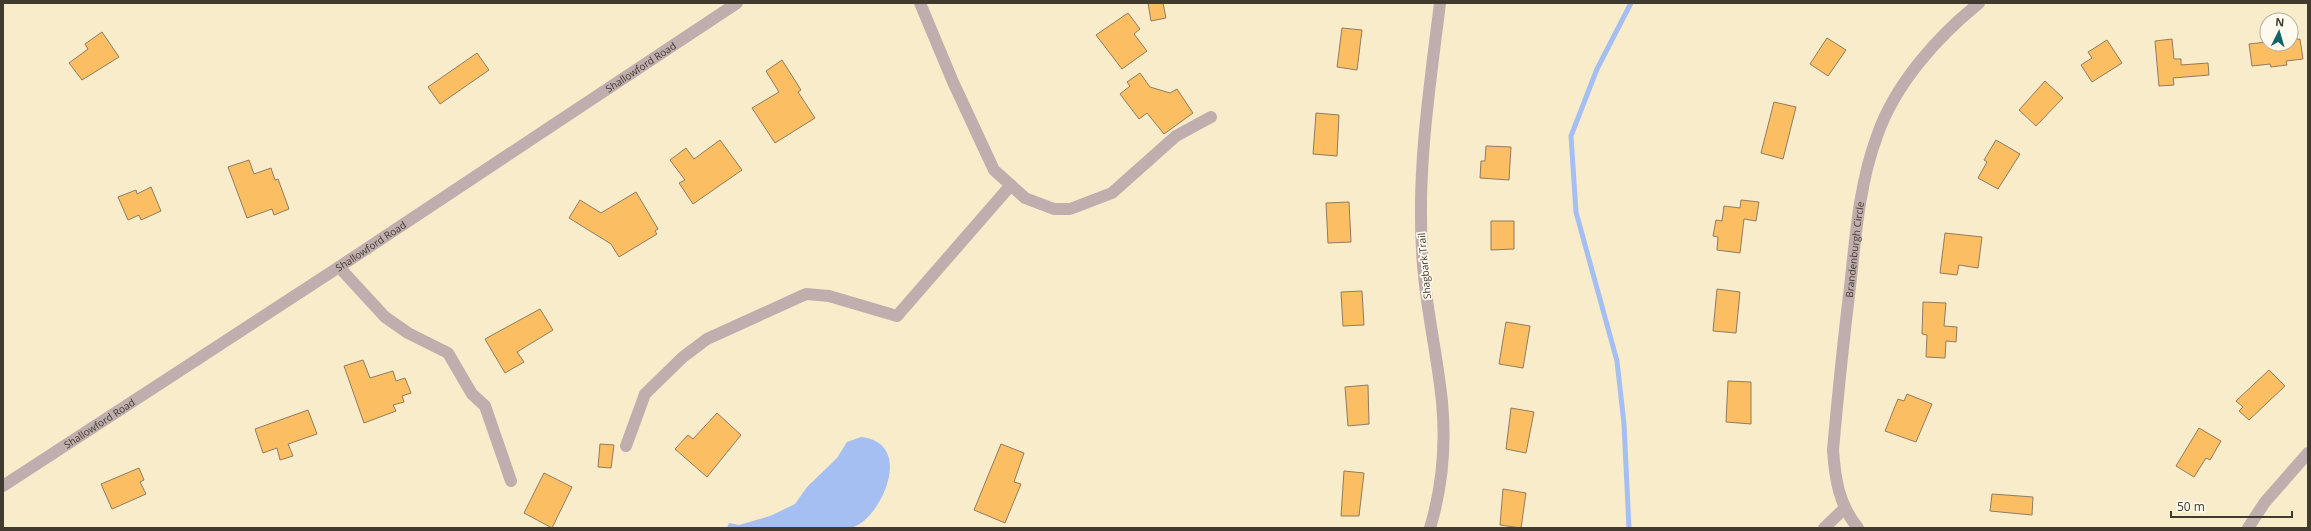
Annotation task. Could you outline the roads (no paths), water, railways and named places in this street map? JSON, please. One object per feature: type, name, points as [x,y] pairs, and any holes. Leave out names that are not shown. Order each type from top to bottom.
[{"type":"street","name":"Shallowford Road","points":[[3,486],[339,267],[737,3]]},
{"type":"street","points":[[920,3],[953,82],[994,170],[1025,198],[1054,209],[1070,209],[1112,193],[1176,136],[1211,116]]},
{"type":"street","name":"Shagbark Trail","points":[[1430,528],[1435,510],[1441,472],[1444,434],[1442,402],[1422,259],[1420,205],[1422,161],[1440,3]]},
{"type":"street","name":"Brandenburgh Circle","points":[[1858,528],[1845,508],[1835,481],[1832,450],[1858,214],[1866,173],[1877,135],[1903,84],[1932,48],[1979,3]]},
{"type":"street","points":[[626,446],[645,394],[682,357],[707,339],[806,294],[829,296],[897,316],[1011,185]]},
{"type":"street","points":[[339,267],[385,317],[408,333],[448,353],[472,394],[485,406],[511,481]]},
{"type":"street","points":[[2248,528],[2265,502],[2308,453]]},
{"type":"street","points":[[1824,528],[1845,508]]},
{"type":"water","points":[[861,437],[876,441],[885,449],[889,460],[890,472],[887,485],[881,498],[874,510],[865,520],[852,528],[727,528],[729,523],[739,525],[770,516],[795,504],[807,487],[837,458],[847,442]]},
{"type":"waterway","points":[[1629,528],[1624,424],[1617,361],[1576,212],[1571,136],[1597,69],[1631,3]]}]
